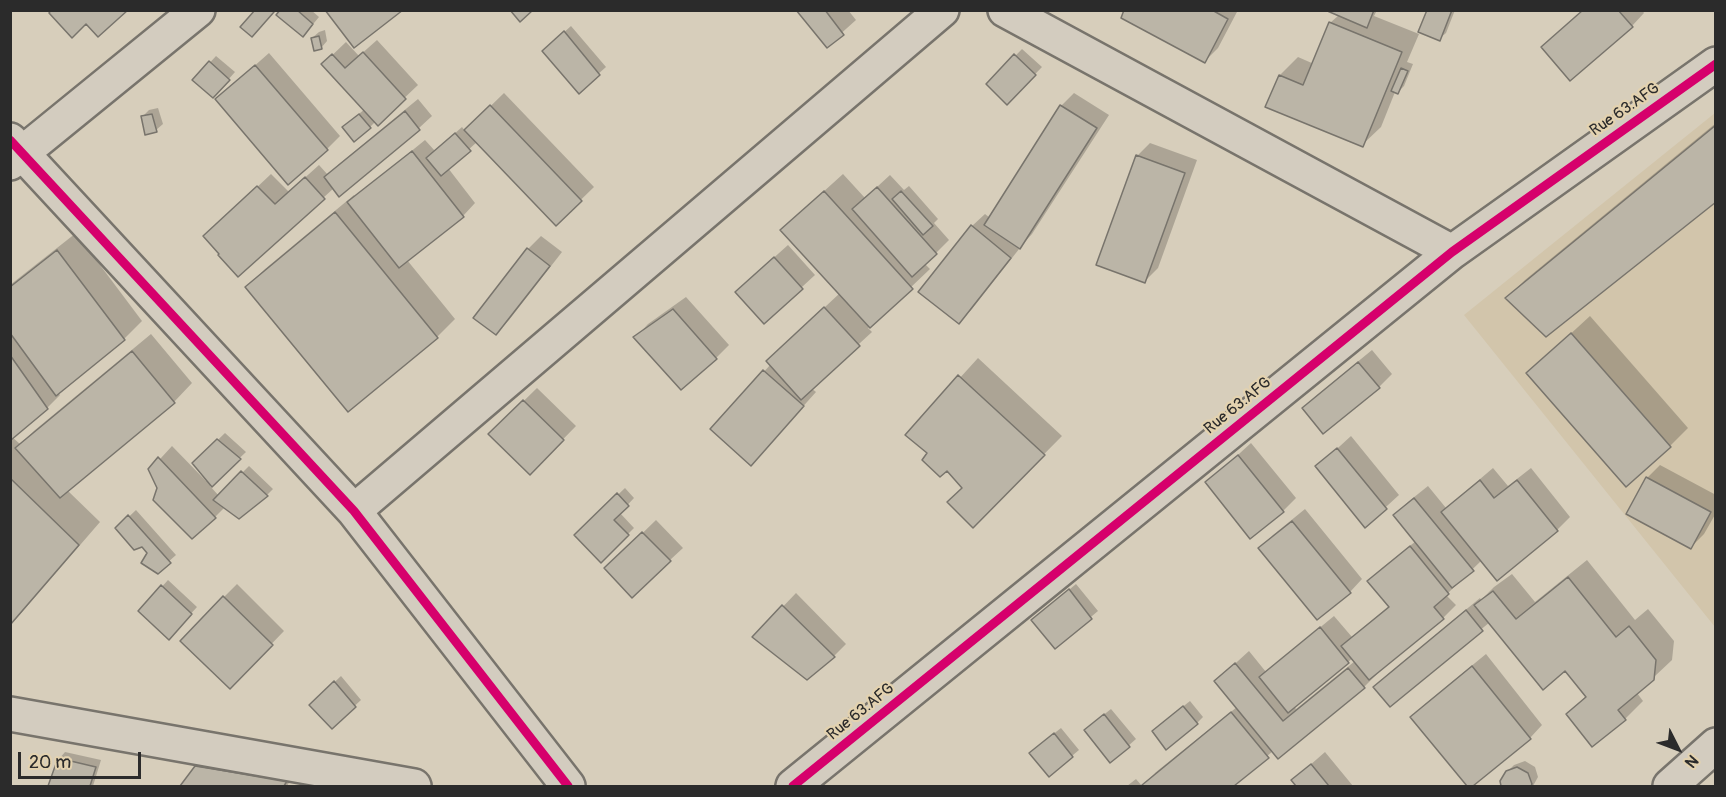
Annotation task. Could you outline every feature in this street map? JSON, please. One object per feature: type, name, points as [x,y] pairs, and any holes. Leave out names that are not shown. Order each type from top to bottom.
[{"type":"street","points":[[198,10],[14,153],[354,511],[567,786]]},
{"type":"street","points":[[354,511],[942,10]]},
{"type":"street","points":[[1005,10],[1452,252]]},
{"type":"street","name":"Rue 63.AFG","points":[[793,786],[1452,252],[1716,64]]},
{"type":"street","points":[[10,714],[414,786]]},
{"type":"street","points":[[1670,786],[1716,745]]},
{"type":"shaded area","points":[[1715,113],[1715,627],[1464,315]]},
{"type":"building","points":[[51,10],[128,10],[98,37],[86,24],[72,38],[49,13]]},
{"type":"building","points":[[255,10],[273,10],[274,12],[252,37],[240,27]]},
{"type":"building","points":[[280,10],[297,10],[313,24],[303,37],[276,15]]},
{"type":"building","points":[[325,10],[403,10],[354,48]]},
{"type":"building","points":[[510,10],[533,10],[520,22]]},
{"type":"building","points":[[796,10],[825,10],[844,35],[827,48]]},
{"type":"building","points":[[1124,10],[1212,10],[1228,19],[1205,63],[1121,18]]},
{"type":"building","points":[[1325,10],[1374,10],[1367,28]]},
{"type":"building","points":[[1427,10],[1452,10],[1440,41],[1418,32]]},
{"type":"building","points":[[1583,10],[1618,10],[1633,27],[1570,81],[1541,47]]},
{"type":"building","points":[[1329,22],[1402,52],[1363,147],[1265,107],[1279,75],[1303,85]]},
{"type":"building","points":[[564,31],[600,75],[579,94],[542,51]]},
{"type":"building","points":[[319,36],[322,49],[314,51],[311,38]]},
{"type":"building","points":[[363,52],[406,99],[378,126],[321,64],[332,54],[345,68]]},
{"type":"building","points":[[1014,54],[1036,75],[1007,105],[986,84]]},
{"type":"building","points":[[209,61],[230,80],[213,98],[192,80]]},
{"type":"building","points":[[255,65],[328,150],[288,185],[215,99]]},
{"type":"building","points":[[1401,68],[1408,71],[1398,94],[1391,91]]},
{"type":"building","points":[[490,105],[582,201],[556,226],[464,130]]},
{"type":"building","points":[[1060,105],[1097,128],[1020,249],[984,225]]},
{"type":"building","points":[[405,111],[420,130],[339,197],[324,177]]},
{"type":"building","points":[[152,114],[157,132],[145,135],[141,116]]},
{"type":"building","points":[[359,114],[371,128],[354,142],[342,127]]},
{"type":"building","points":[[1716,125],[1716,202],[1546,337],[1505,298]]},
{"type":"building","points":[[455,133],[471,151],[441,176],[426,158]]},
{"type":"building","points":[[412,151],[464,217],[399,268],[347,202]]},
{"type":"building","points":[[1136,155],[1185,173],[1145,283],[1096,265]]},
{"type":"building","points":[[305,177],[325,199],[238,277],[203,236],[257,186],[275,204]]},
{"type":"building","points":[[877,187],[937,254],[912,277],[852,209]]},
{"type":"building","points":[[824,191],[913,289],[870,328],[780,230]]},
{"type":"building","points":[[901,191],[933,226],[923,235],[892,199]]},
{"type":"building","points":[[335,212],[438,338],[348,412],[245,287]]},
{"type":"building","points":[[971,225],[1011,258],[959,324],[918,292]]},
{"type":"building","points":[[527,248],[550,266],[496,335],[473,318]]},
{"type":"building","points":[[57,250],[125,340],[56,396],[10,333],[10,287]]},
{"type":"building","points":[[774,257],[803,289],[764,324],[735,292]]},
{"type":"building","points":[[824,307],[860,346],[801,400],[766,361]]},
{"type":"building","points":[[673,309],[717,359],[681,390],[633,337]]},
{"type":"building","points":[[1571,333],[1671,447],[1626,487],[1526,373]]},
{"type":"building","points":[[132,351],[175,403],[60,498],[15,448]]},
{"type":"building","points":[[10,355],[48,409],[11,440],[10,439]]},
{"type":"building","points":[[1358,362],[1380,388],[1323,434],[1302,408]]},
{"type":"building","points":[[763,370],[804,406],[751,466],[710,429]]},
{"type":"building","points":[[958,375],[1045,455],[973,528],[947,502],[962,488],[947,471],[940,477],[922,460],[927,453],[905,435]]},
{"type":"building","points":[[523,400],[564,440],[530,475],[488,434]]},
{"type":"building","points":[[217,439],[241,459],[212,487],[192,463]]},
{"type":"building","points":[[1337,448],[1387,509],[1365,528],[1315,466]]},
{"type":"building","points":[[1238,455],[1284,512],[1250,539],[1205,482]]},
{"type":"building","points":[[158,457],[216,518],[192,539],[153,500],[157,488],[148,469]]},
{"type":"building","points":[[241,471],[268,496],[239,519],[213,500]]},
{"type":"building","points":[[1646,477],[1711,512],[1691,549],[1626,514]]},
{"type":"building","points":[[10,478],[79,545],[10,625]]},
{"type":"building","points":[[1480,480],[1494,498],[1517,480],[1558,531],[1497,581],[1441,512]]},
{"type":"building","points":[[617,493],[629,506],[614,520],[629,535],[601,563],[574,535]]},
{"type":"building","points":[[1414,498],[1474,571],[1452,588],[1393,515]]},
{"type":"building","points":[[128,515],[171,563],[158,574],[141,563],[147,553],[142,547],[134,550],[115,528]]},
{"type":"building","points":[[1292,521],[1351,593],[1317,620],[1258,548]]},
{"type":"building","points":[[642,532],[671,561],[632,598],[604,568]]},
{"type":"building","points":[[1410,546],[1449,594],[1434,607],[1444,619],[1369,680],[1341,646],[1389,607],[1367,581]]},
{"type":"building","points":[[1568,577],[1616,637],[1629,626],[1656,660],[1654,680],[1618,710],[1626,720],[1592,747],[1566,714],[1586,697],[1565,671],[1543,690],[1474,605],[1493,591],[1516,619]]},
{"type":"building","points":[[161,585],[192,614],[169,640],[138,611]]},
{"type":"building","points":[[1069,589],[1092,619],[1055,649],[1031,620]]},
{"type":"building","points":[[223,596],[273,645],[230,689],[180,641]]},
{"type":"building","points":[[782,605],[835,657],[807,680],[752,637]]},
{"type":"building","points":[[1466,610],[1483,631],[1390,707],[1373,687]]},
{"type":"building","points":[[1320,627],[1349,663],[1288,713],[1259,677]]},
{"type":"building","points":[[1235,663],[1283,721],[1348,668],[1365,688],[1278,759],[1214,681]]},
{"type":"building","points":[[1472,666],[1531,739],[1473,786],[1467,786],[1410,717]]},
{"type":"building","points":[[334,681],[356,707],[332,729],[309,705]]},
{"type":"building","points":[[1183,706],[1198,724],[1166,750],[1152,731]]},
{"type":"building","points":[[1231,712],[1269,758],[1234,786],[1142,785]]},
{"type":"building","points":[[1104,714],[1130,747],[1110,763],[1084,730]]},
{"type":"building","points":[[1054,733],[1073,757],[1049,777],[1029,753]]},
{"type":"building","points":[[58,758],[96,767],[90,786],[48,786]]},
{"type":"building","points":[[1311,764],[1329,786],[1296,786],[1291,780]]},
{"type":"building","points":[[195,766],[287,781],[284,786],[180,786]]},
{"type":"building","points":[[1517,767],[1528,773],[1531,786],[1501,786],[1500,781],[1506,771]]},
{"type":"cycle path","points":[[793,786],[1452,252],[1716,64]]},
{"type":"cycle path","points":[[10,140],[354,511],[568,786]]}]
